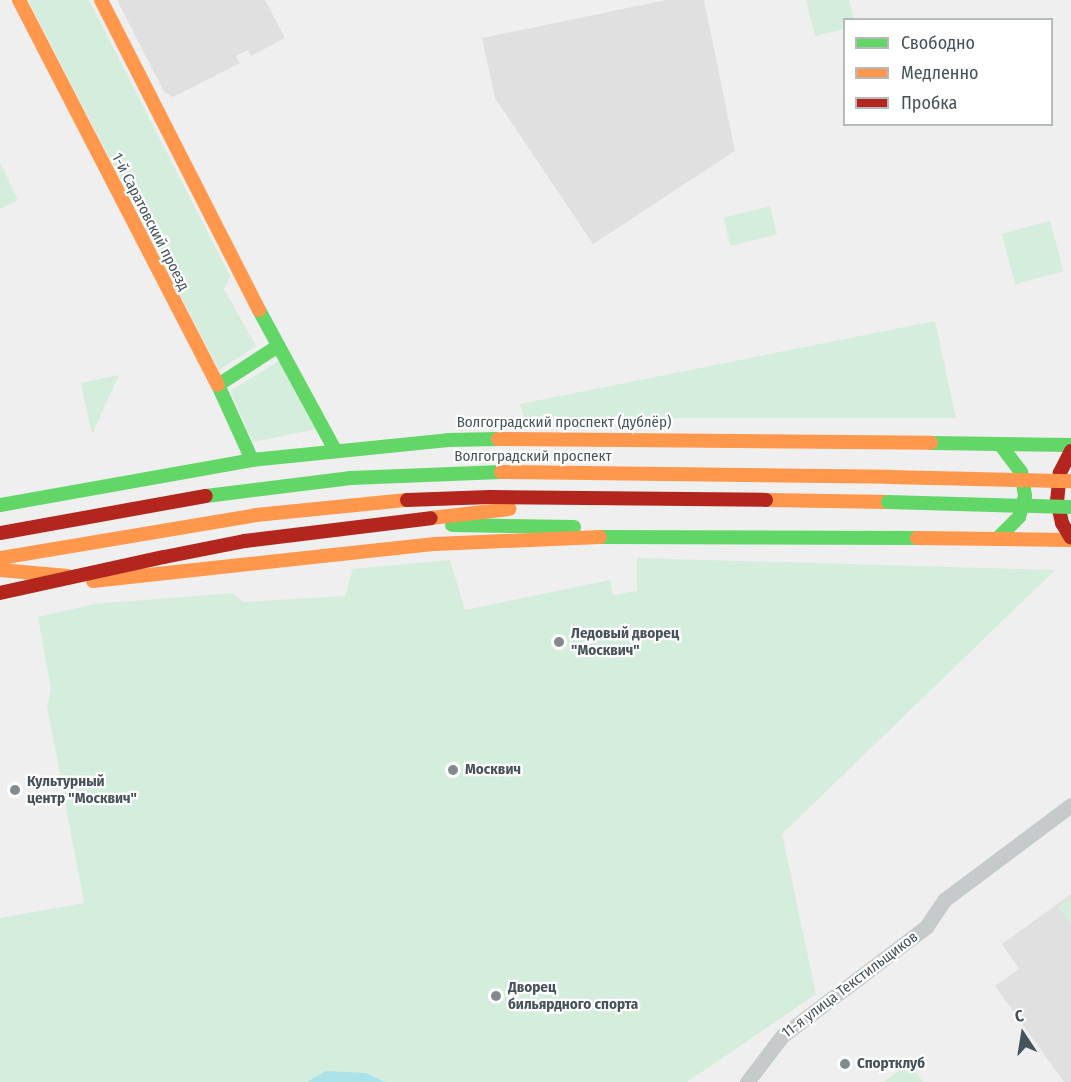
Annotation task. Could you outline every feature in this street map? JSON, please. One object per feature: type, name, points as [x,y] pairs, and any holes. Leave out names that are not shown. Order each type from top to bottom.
[{"type":"main road","name":"1-й Саратовский проезд","points":[[19,0],[218,385],[252,460]]},
{"type":"main road","points":[[101,0],[278,346],[334,448]]},
{"type":"main road","points":[[218,385],[278,346]]},
{"type":"main road","name":"Волгоградский проспект (дублёр)","points":[[0,505],[60,492],[334,448],[448,440],[562,438],[1071,445]]},
{"type":"main road","points":[[997,539],[1019,517],[1025,496],[1021,472],[1000,445]]},
{"type":"main road","points":[[1071,451],[1060,473],[1057,494],[1062,524],[1071,539]]},
{"type":"main road","name":"Волгоградский проспект","points":[[0,532],[204,495],[363,477],[505,472],[1071,481]]},
{"type":"main road","name":"Волгоградский проспект (дублёр)","points":[[0,513],[60,492]]},
{"type":"main road","points":[[0,558],[309,508],[459,498],[888,502],[1071,507]]},
{"type":"main road","points":[[0,593],[164,556],[245,541],[392,526],[595,498]]},
{"type":"main road","points":[[392,526],[565,526],[659,534]]},
{"type":"main road","points":[[0,586],[99,580],[424,545],[659,534],[1071,539]]},
{"type":"main road","points":[[0,570],[99,580]]},
{"type":"street","name":"11-я улица Текстильщиков","points":[[747,1082],[782,1036],[926,927],[944,900],[1071,805]]},
{"type":"shaded area","points":[[117,0],[265,0],[285,38],[251,56],[248,50],[236,56],[240,63],[173,97],[164,92]]},
{"type":"shaded area","points":[[666,0],[704,0],[735,151],[593,244],[495,98],[482,38]]},
{"type":"shaded area","points":[[1071,894],[1071,1082],[1064,1082],[995,986],[1019,969],[1002,944]]},
{"type":"green space","points":[[28,0],[89,0],[230,276],[224,289],[256,346],[219,370]]},
{"type":"green space","points":[[806,0],[849,0],[854,18],[843,18],[843,29],[815,36]]},
{"type":"green space","points":[[0,163],[18,200],[0,209]]},
{"type":"green space","points":[[770,206],[777,234],[730,246],[723,218]]},
{"type":"green space","points":[[1050,221],[1063,271],[1015,284],[1002,234]]},
{"type":"green space","points":[[935,321],[956,418],[524,418],[520,404]]},
{"type":"green space","points":[[279,361],[317,429],[253,442],[230,391]]},
{"type":"green space","points":[[119,375],[92,434],[81,383]]},
{"type":"green space","name":"Москвич","points":[[637,558],[1055,570],[782,834],[816,994],[687,1082],[0,1082],[0,918],[84,903],[47,706],[51,689],[38,617],[95,604],[232,593],[244,602],[345,596],[353,569],[450,560],[465,610],[610,580],[613,595],[637,591]]},
{"type":"green space","points":[[1071,897],[1071,924],[1058,907]]},
{"type":"green space","points":[[909,1062],[923,1082],[884,1082]]},
{"type":"water","points":[[326,1071],[366,1073],[385,1082],[307,1082]]},
{"type":"traffic: fast","points":[[259,310],[334,448]]},
{"type":"traffic: fast","points":[[218,385],[278,346]]},
{"type":"traffic: fast","points":[[218,385],[252,460]]},
{"type":"traffic: fast","points":[[0,505],[252,460],[448,440],[498,439]]},
{"type":"traffic: fast","points":[[931,443],[1071,445]]},
{"type":"traffic: fast","points":[[997,539],[1019,517],[1025,496],[1021,472],[1001,445]]},
{"type":"traffic: fast","points":[[206,496],[351,478],[501,472]]},
{"type":"traffic: fast","points":[[888,502],[1071,507]]},
{"type":"traffic: fast","points":[[452,525],[574,527]]},
{"type":"traffic: fast","points":[[600,537],[917,538]]},
{"type":"traffic: slow","points":[[19,0],[218,385]]},
{"type":"traffic: slow","points":[[101,0],[259,310]]},
{"type":"traffic: slow","points":[[498,439],[931,443]]},
{"type":"traffic: slow","points":[[501,472],[889,477]]},
{"type":"traffic: slow","points":[[889,477],[1071,481]]},
{"type":"traffic: slow","points":[[0,558],[256,515],[407,500]]},
{"type":"traffic: slow","points":[[766,500],[888,502]]},
{"type":"traffic: slow","points":[[431,518],[509,509]]},
{"type":"traffic: slow","points":[[93,581],[435,544],[600,537]]},
{"type":"traffic: slow","points":[[917,538],[1071,540]]},
{"type":"traffic: slow","points":[[0,570],[68,576]]},
{"type":"traffic: jam","points":[[1071,451],[1060,473],[1057,501],[1062,523],[1071,538]]},
{"type":"traffic: jam","points":[[0,533],[206,496]]},
{"type":"traffic: jam","points":[[407,500],[490,497],[766,500]]},
{"type":"traffic: jam","points":[[164,557],[245,541],[431,518]]},
{"type":"traffic: jam","points":[[0,593],[164,557]]},
{"type":"place","name":"Ледовый дворец \"Москвич\"","points":[[559,642]]},
{"type":"place","name":"Москвич","points":[[453,770]]},
{"type":"place","name":"Культурный центр \"Москвич\"","points":[[15,790]]},
{"type":"place","name":"Дворец бильярдного спорта","points":[[496,996]]},
{"type":"place","name":"Спортклуб","points":[[845,1064]]}]
